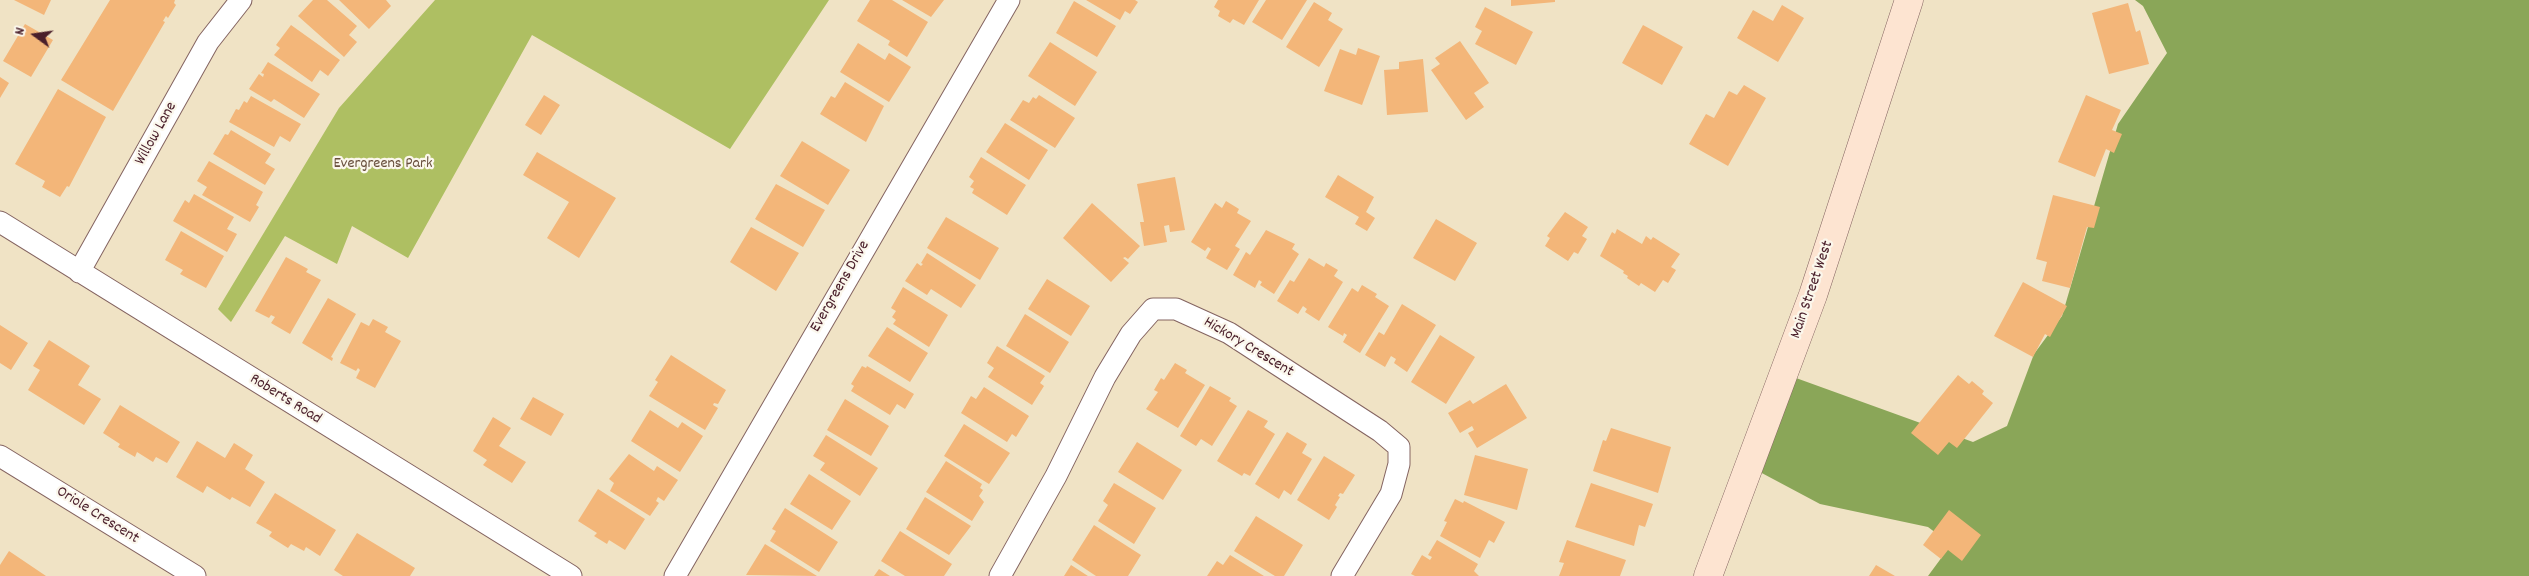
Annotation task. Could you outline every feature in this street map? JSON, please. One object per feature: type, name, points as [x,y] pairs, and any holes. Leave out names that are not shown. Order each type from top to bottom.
[{"type":"main road","name":"Main Street West","points":[[1708,576],[1813,295],[1909,0]]},
{"type":"street","name":"Willow Lane","points":[[79,272],[208,42],[241,0]]},
{"type":"street","name":"Evergreens Drive","points":[[675,576],[1009,0]]},
{"type":"street","name":"Roberts Road","points":[[0,222],[571,576]]},
{"type":"street","name":"Hickory Crescent","points":[[1000,576],[1056,476],[1104,376],[1131,334],[1153,308],[1176,309],[1228,333],[1380,431],[1399,447],[1399,464],[1391,494],[1342,576]]},
{"type":"street","name":"Oriole Crescent","points":[[0,456],[195,576]]},
{"type":"green space","name":"Evergreens Park","points":[[435,0],[829,0],[730,149],[532,35],[408,258],[352,226],[337,264],[285,236],[231,322],[218,309],[339,108]]},
{"type":"green space","points":[[2135,0],[2529,0],[2529,576],[1928,576],[1942,557],[1944,539],[1928,527],[1820,504],[1758,471],[1796,378],[1973,442],[2007,426],[2034,354],[2062,316],[2118,124],[2167,53],[2143,6]]},
{"type":"building","points":[[14,0],[51,0],[44,15]]},
{"type":"building","points":[[110,0],[175,0],[174,3],[176,5],[168,18],[166,16],[163,21],[165,22],[113,111],[61,80]]},
{"type":"building","points":[[313,0],[327,0],[357,26],[349,35],[357,42],[344,57],[298,16]]},
{"type":"building","points":[[339,0],[386,0],[391,6],[369,29]]},
{"type":"building","points":[[870,0],[892,0],[928,22],[907,57],[888,45],[890,41],[857,21]]},
{"type":"building","points":[[902,0],[944,0],[931,17]]},
{"type":"building","points":[[1086,0],[1135,0],[1138,2],[1130,14],[1125,11],[1120,20]]},
{"type":"building","points":[[1218,0],[1259,0],[1244,25],[1233,19],[1230,23],[1218,16],[1220,11],[1214,7]]},
{"type":"building","points":[[1266,0],[1307,0],[1282,40],[1252,22]]},
{"type":"building","points":[[1511,0],[1555,0],[1555,2],[1511,6]]},
{"type":"building","points":[[1074,1],[1116,26],[1097,57],[1056,33]]},
{"type":"building","points":[[1314,2],[1332,13],[1328,20],[1343,29],[1319,67],[1286,47]]},
{"type":"building","points":[[2128,3],[2136,32],[2140,30],[2149,64],[2109,74],[2092,13]]},
{"type":"building","points":[[1782,5],[1804,18],[1778,62],[1737,38],[1753,10],[1773,21]]},
{"type":"building","points":[[1485,7],[1533,32],[1516,65],[1475,44],[1482,31],[1475,27]]},
{"type":"building","points":[[25,24],[53,40],[31,77],[3,61]]},
{"type":"building","points":[[291,25],[340,60],[328,76],[320,70],[312,82],[274,55],[280,48],[276,45]]},
{"type":"building","points":[[1643,25],[1683,47],[1662,85],[1622,63]]},
{"type":"building","points":[[1460,41],[1489,83],[1474,93],[1484,107],[1466,120],[1431,70],[1440,64],[1435,58]]},
{"type":"building","points":[[1050,42],[1097,72],[1075,106],[1028,76]]},
{"type":"building","points":[[858,43],[885,60],[889,53],[911,67],[889,102],[840,72]]},
{"type":"building","points":[[1358,48],[1380,56],[1362,105],[1324,91],[1340,49],[1356,55]]},
{"type":"building","points":[[1423,59],[1428,112],[1387,115],[1384,70],[1399,69],[1399,62]]},
{"type":"building","points":[[268,62],[320,94],[304,118],[274,99],[271,102],[249,89],[259,74],[263,77],[264,74],[261,73]]},
{"type":"building","points":[[0,77],[9,83],[0,98]]},
{"type":"building","points":[[845,82],[884,106],[866,142],[820,114],[831,96],[835,98]]},
{"type":"building","points":[[1744,85],[1766,98],[1728,166],[1689,144],[1706,114],[1714,118],[1729,91],[1737,95]]},
{"type":"building","points":[[58,89],[106,117],[69,187],[67,186],[60,197],[42,187],[45,181],[15,164]]},
{"type":"building","points":[[544,95],[560,105],[541,135],[525,125]]},
{"type":"building","points":[[1039,95],[1075,118],[1055,148],[1010,120],[1023,100],[1029,103],[1033,97],[1036,99]]},
{"type":"building","points":[[2086,95],[2121,110],[2112,130],[2122,134],[2114,153],[2106,149],[2095,177],[2058,162]]},
{"type":"building","points":[[251,96],[301,124],[290,142],[280,136],[274,147],[229,122],[236,109],[239,110],[244,101],[247,103]]},
{"type":"building","points":[[1005,123],[1048,150],[1029,180],[986,152]]},
{"type":"building","points":[[231,130],[271,154],[265,163],[275,169],[265,185],[213,154],[225,134],[228,135]]},
{"type":"building","points":[[802,141],[850,170],[828,205],[780,176]]},
{"type":"building","points":[[537,152],[616,198],[579,258],[547,238],[569,202],[523,175]]},
{"type":"building","points":[[981,157],[1026,185],[1007,215],[972,193],[974,189],[970,187],[974,181],[969,177]]},
{"type":"building","points":[[209,161],[263,192],[256,205],[259,207],[250,222],[202,195],[207,187],[197,181]]},
{"type":"building","points":[[1338,175],[1374,197],[1366,212],[1375,218],[1367,231],[1355,224],[1359,217],[1325,197]]},
{"type":"building","points":[[1175,177],[1185,230],[1170,232],[1169,225],[1164,226],[1167,242],[1144,246],[1140,222],[1144,222],[1137,184]]},
{"type":"building","points":[[776,184],[825,210],[803,247],[755,219]]},
{"type":"building","points":[[194,194],[234,217],[227,229],[237,234],[227,252],[173,221],[185,200],[189,203]]},
{"type":"building","points":[[2053,195],[2100,207],[2094,228],[2087,227],[2070,288],[2042,281],[2047,262],[2036,259]]},
{"type":"building","points":[[1226,201],[1239,209],[1237,213],[1251,221],[1235,246],[1240,249],[1227,270],[1206,258],[1211,249],[1208,247],[1205,251],[1191,242],[1215,203],[1222,208]]},
{"type":"building","points":[[1092,203],[1140,246],[1128,259],[1123,258],[1129,263],[1111,282],[1063,238]]},
{"type":"building","points":[[1565,212],[1588,227],[1582,236],[1587,239],[1578,254],[1574,252],[1568,261],[1545,246],[1550,238],[1547,236]]},
{"type":"building","points":[[946,217],[999,248],[980,280],[927,248]]},
{"type":"building","points":[[1436,219],[1477,243],[1455,281],[1413,258]]},
{"type":"building","points":[[751,227],[799,253],[776,291],[730,262]]},
{"type":"building","points":[[1617,229],[1642,244],[1646,236],[1651,240],[1653,237],[1680,254],[1671,267],[1676,270],[1668,283],[1663,280],[1655,292],[1641,283],[1639,286],[1627,278],[1628,276],[1623,273],[1624,271],[1600,256],[1612,232],[1615,234]]},
{"type":"building","points":[[1266,230],[1295,244],[1292,249],[1299,254],[1274,294],[1260,285],[1262,282],[1259,280],[1255,288],[1233,275],[1246,252],[1250,255]]},
{"type":"building","points":[[181,231],[224,256],[206,288],[180,274],[183,270],[165,260]]},
{"type":"building","points":[[927,253],[976,285],[961,308],[931,289],[927,295],[905,281],[917,263],[921,266],[923,264],[921,263]]},
{"type":"building","points":[[286,257],[308,269],[306,272],[321,280],[290,334],[271,323],[275,317],[271,315],[269,318],[255,311]]},
{"type":"building","points":[[1309,258],[1324,267],[1326,263],[1338,270],[1334,276],[1343,282],[1319,321],[1305,312],[1307,309],[1303,306],[1298,314],[1277,301],[1290,280],[1294,282]]},
{"type":"building","points":[[1047,279],[1090,306],[1071,336],[1028,309]]},
{"type":"building","points":[[2023,282],[2067,306],[2050,337],[2045,334],[2033,357],[1994,336]]},
{"type":"building","points":[[1362,285],[1377,294],[1375,297],[1389,306],[1360,353],[1343,342],[1347,335],[1344,333],[1343,336],[1328,327],[1352,288],[1358,292]]},
{"type":"building","points":[[903,287],[948,315],[929,347],[893,324],[896,320],[892,317],[896,311],[891,308]]},
{"type":"building","points":[[328,298],[356,314],[331,357],[333,358],[332,361],[302,343]]},
{"type":"building","points":[[1402,304],[1436,325],[1407,372],[1394,363],[1396,359],[1391,356],[1385,367],[1365,355],[1379,332],[1384,335]]},
{"type":"building","points":[[1025,314],[1069,342],[1050,373],[1006,346]]},
{"type":"building","points":[[373,319],[388,327],[385,332],[401,341],[375,388],[356,378],[360,370],[358,368],[356,371],[340,363],[361,322],[369,326]]},
{"type":"building","points":[[0,325],[28,343],[11,370],[0,363]]},
{"type":"building","points":[[887,327],[928,353],[910,382],[868,356]]},
{"type":"building","points":[[1440,335],[1475,357],[1446,404],[1411,382]]},
{"type":"building","points":[[49,340],[90,366],[78,385],[101,399],[84,425],[28,390],[40,370],[33,366]]},
{"type":"building","points":[[997,346],[1045,376],[1040,383],[1044,386],[1032,405],[988,377],[994,368],[987,363]]},
{"type":"building","points":[[671,355],[726,390],[718,404],[714,403],[713,405],[718,408],[705,430],[649,396],[658,382],[655,380]]},
{"type":"building","points":[[1175,363],[1187,370],[1185,373],[1205,385],[1178,428],[1146,409],[1158,392],[1154,390],[1161,378],[1164,380]]},
{"type":"building","points":[[862,366],[866,368],[867,366],[914,394],[905,409],[897,404],[890,415],[851,391],[854,386],[851,384]]},
{"type":"building","points":[[1958,375],[1969,384],[1972,381],[1984,391],[1982,394],[1993,403],[1957,448],[1949,442],[1938,455],[1911,433]]},
{"type":"building","points":[[1506,384],[1527,418],[1477,448],[1468,433],[1474,430],[1472,426],[1460,433],[1448,413],[1470,400],[1473,404]]},
{"type":"building","points":[[1210,386],[1231,398],[1229,401],[1237,406],[1212,446],[1201,439],[1196,446],[1180,436]]},
{"type":"building","points":[[984,387],[1029,416],[1016,437],[1012,434],[1007,442],[961,413],[971,396],[976,399]]},
{"type":"building","points":[[533,397],[564,414],[551,436],[520,419]]},
{"type":"building","points":[[845,399],[889,426],[871,456],[827,430]]},
{"type":"building","points":[[120,405],[180,442],[167,463],[156,457],[153,462],[137,452],[135,457],[118,447],[120,444],[103,433]]},
{"type":"building","points":[[650,410],[678,428],[682,422],[703,436],[680,472],[631,441]]},
{"type":"building","points":[[1248,410],[1268,421],[1264,427],[1275,434],[1250,476],[1244,473],[1242,476],[1217,461]]},
{"type":"building","points":[[493,417],[511,428],[499,446],[526,462],[512,483],[483,465],[487,460],[473,451]]},
{"type":"building","points":[[964,424],[1010,453],[989,484],[944,456]]},
{"type":"building","points":[[1611,428],[1671,447],[1658,493],[1593,471],[1603,440],[1606,441]]},
{"type":"building","points":[[1287,432],[1307,444],[1302,453],[1312,459],[1291,495],[1284,490],[1279,499],[1255,484]]},
{"type":"building","points":[[826,435],[878,468],[860,496],[820,470],[825,463],[813,456]]},
{"type":"building","points":[[197,441],[225,458],[234,443],[253,455],[245,469],[265,482],[250,507],[232,497],[230,500],[207,486],[203,493],[176,477]]},
{"type":"building","points":[[1137,442],[1182,470],[1163,500],[1118,472]]},
{"type":"building","points":[[629,454],[654,471],[657,466],[678,480],[664,501],[658,497],[656,501],[659,503],[650,516],[610,491],[614,483],[609,479]]},
{"type":"building","points":[[1475,455],[1528,469],[1517,510],[1464,495]]},
{"type":"building","points":[[1324,456],[1355,475],[1343,494],[1340,493],[1338,496],[1340,497],[1335,505],[1337,507],[1329,520],[1297,500]]},
{"type":"building","points":[[946,461],[982,484],[980,488],[983,490],[979,496],[984,502],[972,521],[926,492]]},
{"type":"building","points":[[809,474],[851,501],[832,530],[790,504]]},
{"type":"building","points":[[1114,483],[1156,508],[1134,544],[1098,521],[1108,505],[1103,501]]},
{"type":"building","points":[[1591,483],[1653,504],[1645,527],[1639,525],[1634,546],[1575,527]]},
{"type":"building","points":[[598,489],[645,519],[625,550],[609,540],[607,544],[594,536],[597,533],[578,521]]},
{"type":"building","points":[[275,493],[336,530],[320,556],[306,547],[304,551],[291,544],[288,548],[269,536],[272,532],[256,523]]},
{"type":"building","points":[[925,497],[971,526],[949,555],[906,529]]},
{"type":"building","points":[[1455,499],[1463,503],[1464,501],[1505,522],[1494,543],[1489,540],[1480,558],[1440,536],[1447,522],[1444,521]]},
{"type":"building","points":[[785,508],[838,542],[819,572],[770,541],[776,531],[772,529]]},
{"type":"building","points":[[1949,510],[1981,535],[1962,561],[1948,550],[1941,559],[1923,545]]},
{"type":"building","points":[[1256,516],[1303,545],[1284,576],[1275,576],[1234,551]]},
{"type":"building","points":[[1094,525],[1141,555],[1128,576],[1096,576],[1072,560]]},
{"type":"building","points":[[900,531],[952,564],[944,576],[905,576],[881,561]]},
{"type":"building","points":[[357,533],[415,568],[410,576],[343,576],[334,570]]},
{"type":"building","points":[[1437,540],[1478,564],[1474,571],[1479,576],[1415,576],[1411,574],[1422,555],[1430,560],[1432,557],[1428,555]]},
{"type":"building","points":[[1567,540],[1626,560],[1620,576],[1559,576],[1564,563],[1559,562]]},
{"type":"building","points":[[765,544],[817,576],[746,575]]},
{"type":"building","points":[[9,551],[46,576],[0,576],[0,565]]},
{"type":"building","points":[[1230,555],[1264,576],[1207,576],[1217,561],[1223,565]]},
{"type":"building","points":[[1071,565],[1088,576],[1064,576]]},
{"type":"building","points":[[1876,565],[1895,576],[1869,576]]},
{"type":"building","points":[[879,569],[890,576],[874,576]]}]
